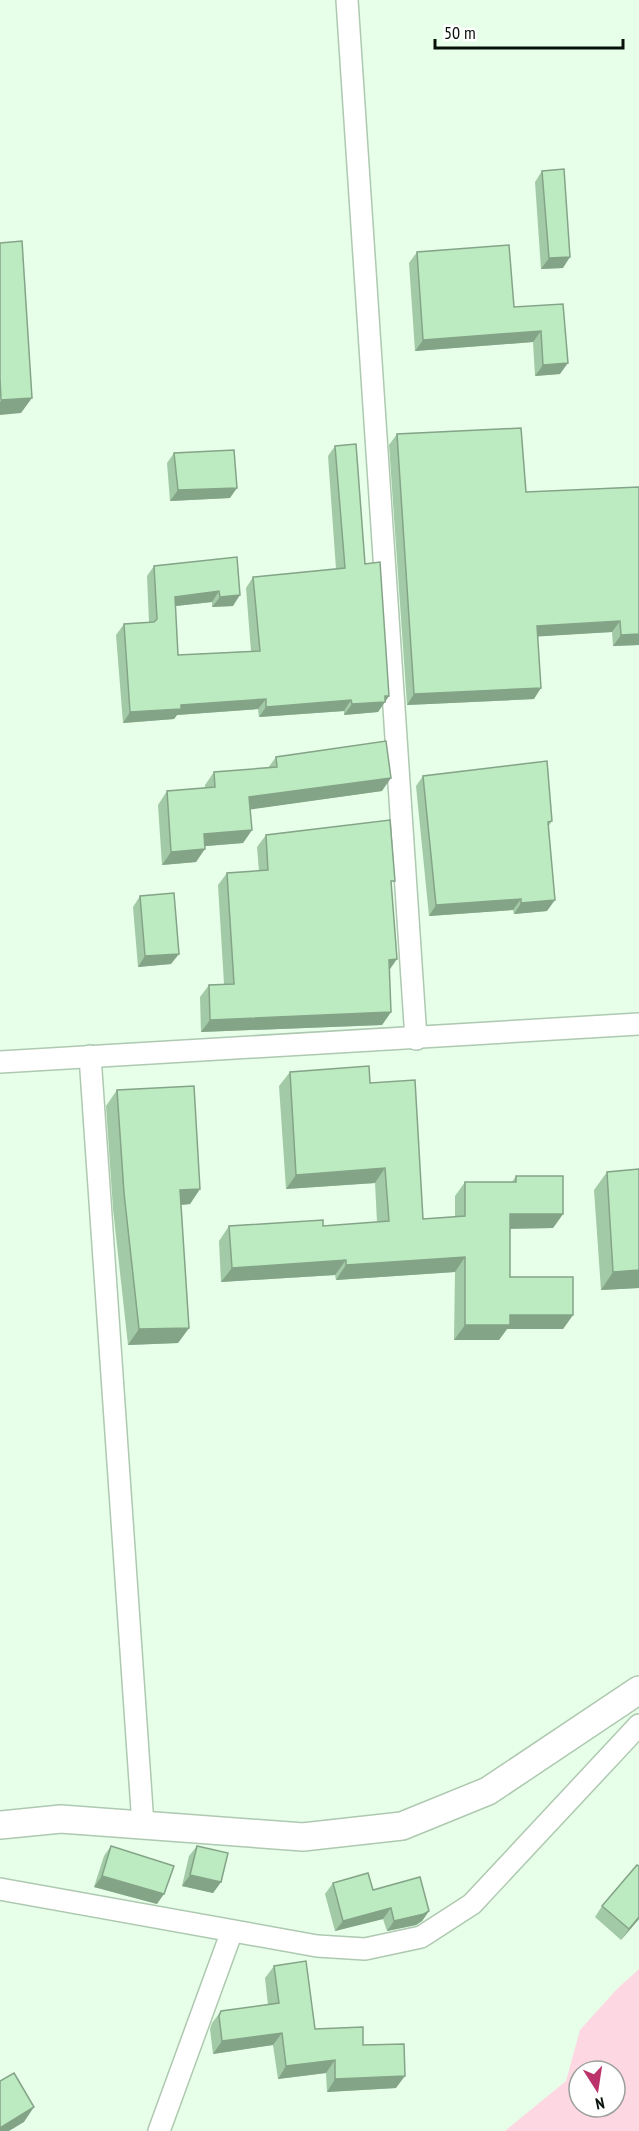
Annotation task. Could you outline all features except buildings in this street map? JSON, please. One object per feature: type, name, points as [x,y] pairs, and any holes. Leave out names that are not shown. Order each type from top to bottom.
[{"type":"street","points":[[347,0],[416,1039]]},
{"type":"street","points":[[0,1062],[639,1024]]},
{"type":"street","points":[[90,1056],[143,1825]]},
{"type":"street","points":[[0,1825],[61,1819],[303,1837],[402,1826],[488,1791],[639,1690]]},
{"type":"street","points":[[0,1889],[317,1946],[365,1949],[421,1937],[472,1904],[639,1725]]},
{"type":"street","points":[[159,2131],[232,1931]]},
{"type":"shaded area","points":[[639,1969],[639,2131],[505,2131],[566,2081],[567,2077],[567,2119],[627,2119],[627,2059],[572,2059],[580,2030],[617,1989]]}]
